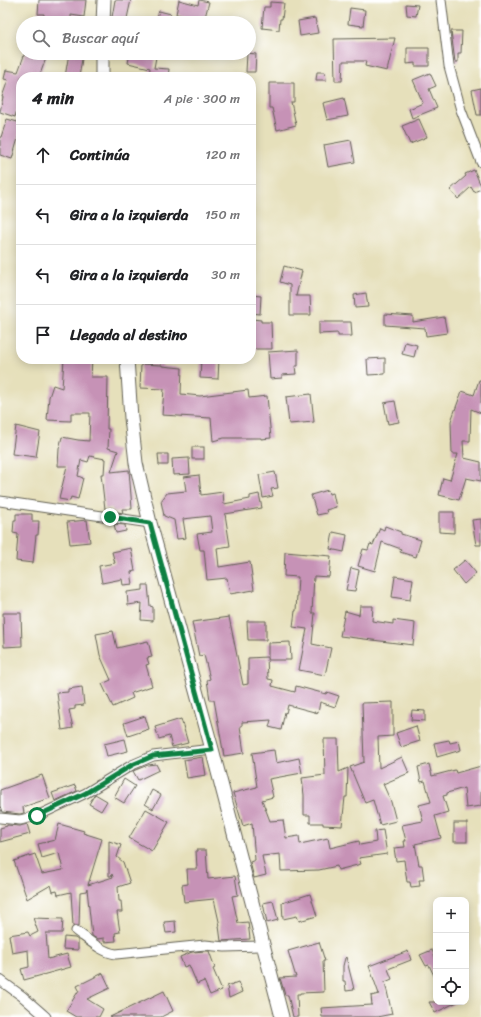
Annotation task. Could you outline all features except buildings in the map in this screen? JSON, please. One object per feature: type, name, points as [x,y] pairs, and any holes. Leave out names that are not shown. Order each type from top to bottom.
[{"type":"main road","points":[[103,16],[104,0]]},
{"type":"main road","points":[[102,60],[102,72]]},
{"type":"main road","points":[[127,364],[136,463],[150,523],[212,750],[262,946],[282,1017]]},
{"type":"street","points":[[441,0],[449,66],[461,110],[481,162]]},
{"type":"street","points":[[0,501],[150,523]]},
{"type":"street","points":[[0,818],[20,820],[37,816],[86,793],[132,765],[153,756],[212,750]]},
{"type":"street","points":[[76,931],[108,953],[116,954],[205,945],[225,947],[262,946]]},
{"type":"street","points":[[0,980],[22,996],[46,1017]]},
{"type":"route","points":[[37,816],[86,793],[132,765],[153,756],[212,750],[150,523],[110,517]]}]
